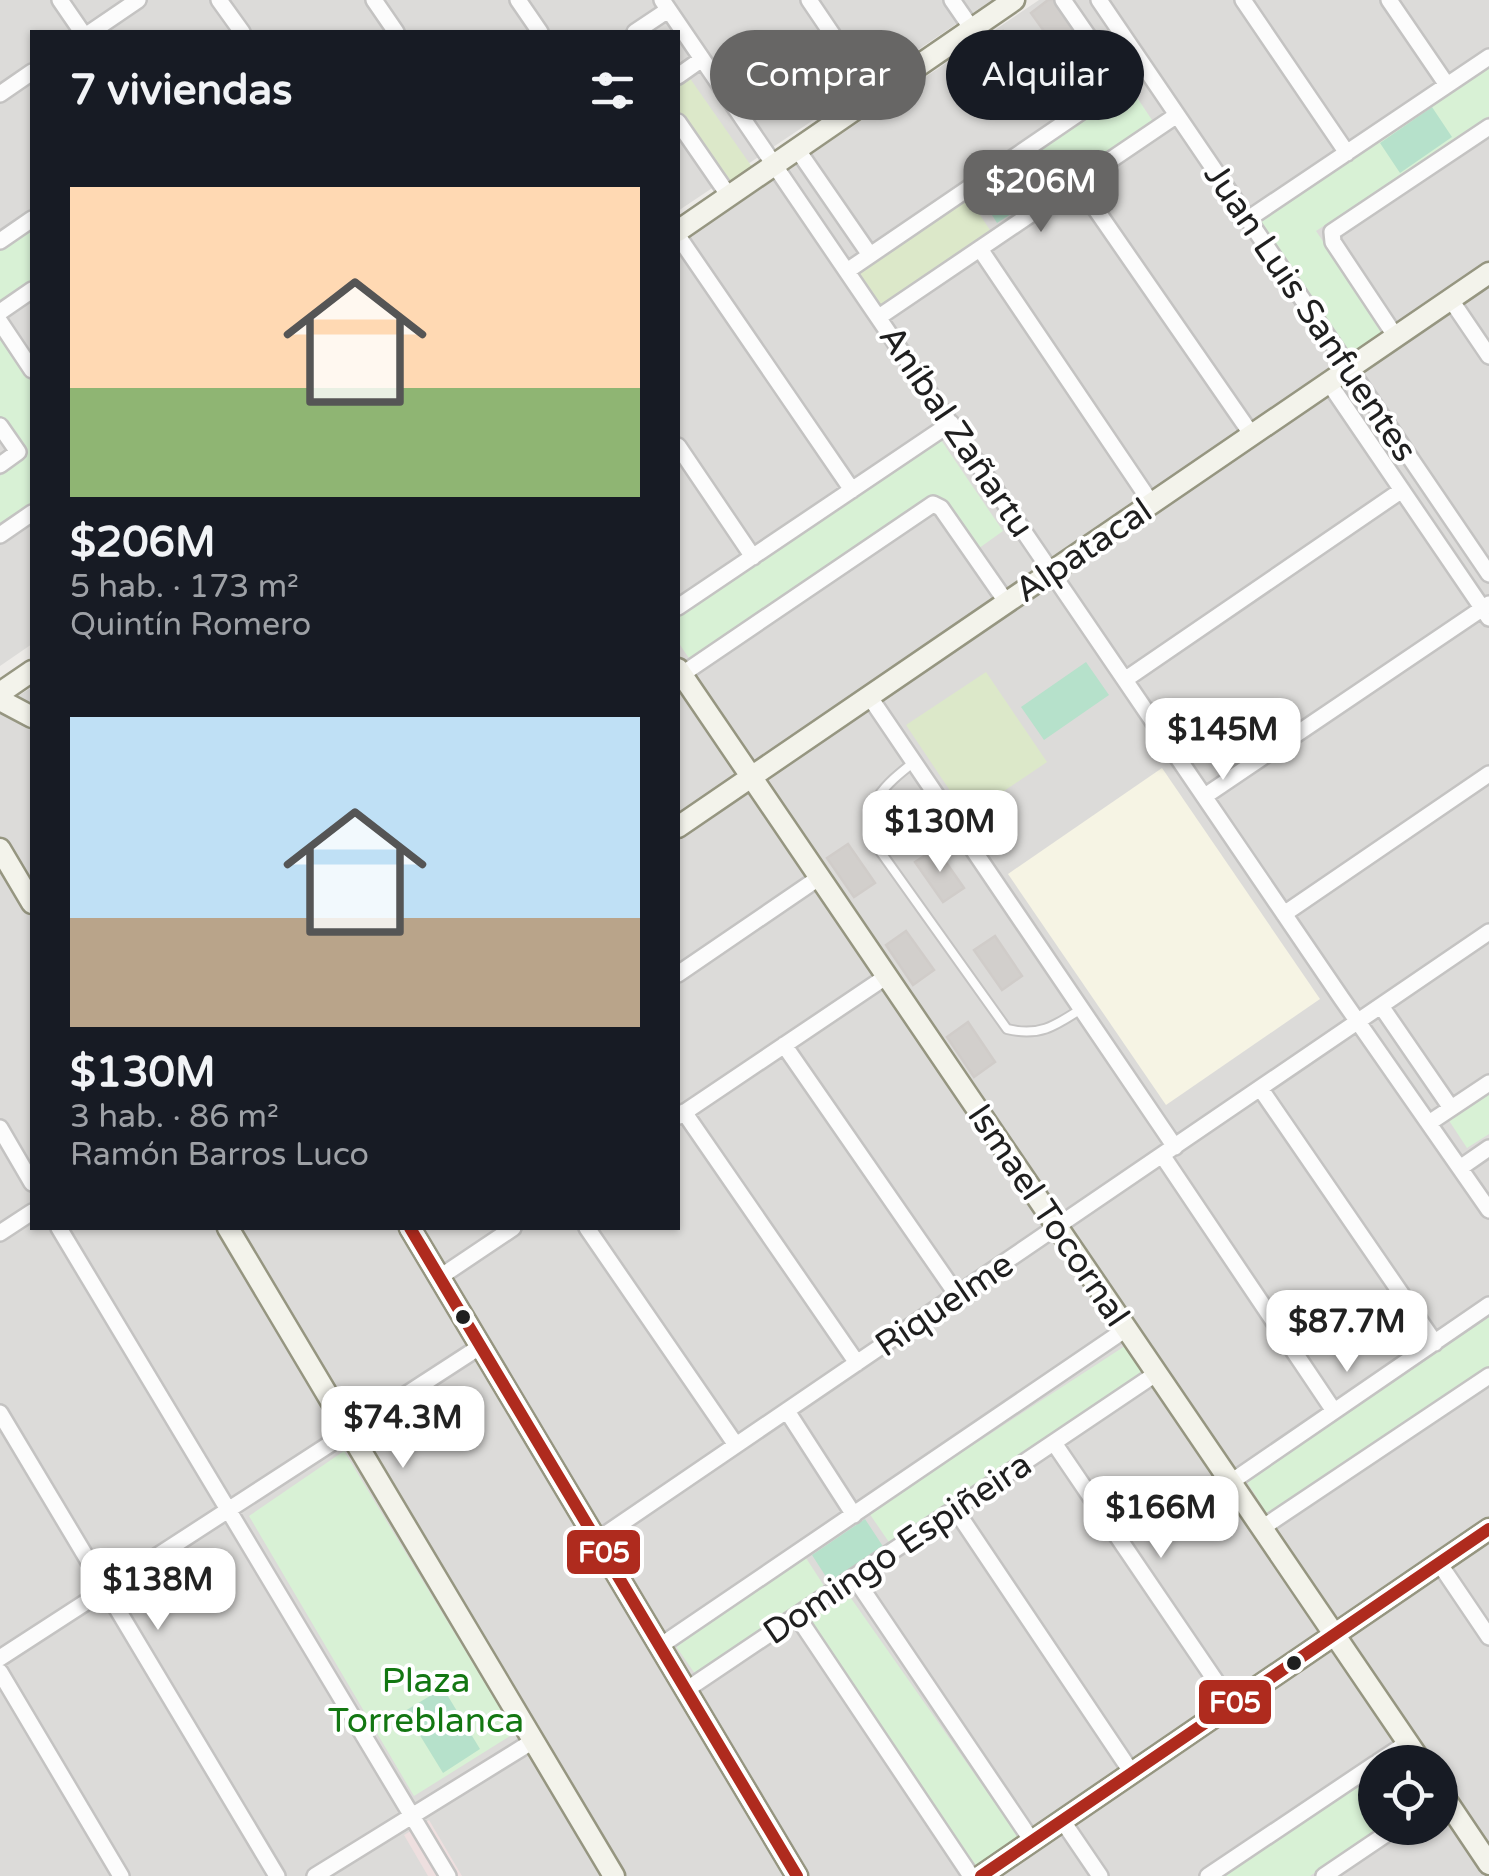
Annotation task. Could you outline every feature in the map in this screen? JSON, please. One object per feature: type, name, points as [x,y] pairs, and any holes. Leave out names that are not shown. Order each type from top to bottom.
[{"type":"main road","points":[[926,60],[1014,0]]},
{"type":"main road","points":[[680,232],[839,120]]},
{"type":"main road","name":"Alpatacal","points":[[680,826],[1489,274]]},
{"type":"main road","points":[[30,673],[0,696],[30,716]]},
{"type":"main road","name":"Ismael Tocornal","points":[[680,673],[1407,1743]]},
{"type":"main road","points":[[0,850],[30,901]]},
{"type":"main road","points":[[229,1230],[614,1876]]},
{"type":"main road","points":[[411,1230],[797,1876]]},
{"type":"main road","points":[[981,1876],[1489,1529]]},
{"type":"main road","points":[[1458,1819],[1489,1864]]},
{"type":"street","points":[[60,0],[81,30]]},
{"type":"street","points":[[93,30],[138,0]]},
{"type":"street","points":[[219,0],[241,30]]},
{"type":"street","points":[[374,0],[395,30]]},
{"type":"street","points":[[518,0],[539,30]]},
{"type":"street","points":[[809,0],[829,30]]},
{"type":"street","points":[[952,0],[972,29]]},
{"type":"street","points":[[1063,0],[1084,30]]},
{"type":"street","name":"Juan Luis Sanfuentes","points":[[1099,0],[1489,574]]},
{"type":"street","points":[[1243,0],[1347,152]]},
{"type":"street","points":[[1389,0],[1447,85]]},
{"type":"street","points":[[637,30],[665,5]]},
{"type":"street","name":"Aníbal Zañartu","points":[[665,5],[1489,1210]]},
{"type":"street","points":[[1248,219],[1489,57]]},
{"type":"street","points":[[680,75],[702,59]]},
{"type":"street","points":[[0,94],[30,73]]},
{"type":"street","points":[[880,318],[1177,114]]},
{"type":"street","points":[[848,271],[1068,120]]},
{"type":"street","points":[[680,125],[729,196]]},
{"type":"street","name":"Juan Luis Sanfuentes","points":[[1396,337],[1331,236],[1489,126]]},
{"type":"street","points":[[796,149],[870,255]]},
{"type":"street","points":[[1077,182],[1252,435]]},
{"type":"street","points":[[0,240],[30,219]]},
{"type":"street","points":[[680,236],[852,490]]},
{"type":"street","points":[[980,249],[1152,504]]},
{"type":"street","points":[[0,312],[30,291]]},
{"type":"street","points":[[1450,300],[1489,356]]},
{"type":"street","points":[[0,322],[30,367]]},
{"type":"street","name":"Juan Luis Sanfuentes","points":[[1329,383],[1487,610]]},
{"type":"street","points":[[680,606],[951,423]]},
{"type":"street","points":[[0,426],[18,452],[0,464]]},
{"type":"street","points":[[680,449],[752,556]]},
{"type":"street","points":[[1126,679],[1402,490]]},
{"type":"street","points":[[680,671],[934,504],[941,508],[1006,602]]},
{"type":"street","points":[[0,535],[30,514]]},
{"type":"street","points":[[1205,796],[1487,610]]},
{"type":"street","points":[[869,696],[1081,1009],[1334,1411]]},
{"type":"street","points":[[1284,914],[1489,774]]},
{"type":"street","points":[[680,973],[820,877]]},
{"type":"street","name":"Riquelme","points":[[597,1540],[1489,932]]},
{"type":"street","points":[[857,1363],[681,1114],[887,976]]},
{"type":"street","points":[[1381,1006],[1451,1108]]},
{"type":"street","points":[[784,1045],[957,1295]]},
{"type":"street","points":[[1429,1123],[1489,1083]]},
{"type":"street","points":[[1260,1088],[1434,1342]]},
{"type":"street","points":[[0,1128],[30,1180]]},
{"type":"street","points":[[1460,1168],[1489,1148]]},
{"type":"street","points":[[0,1233],[30,1213]]},
{"type":"street","points":[[60,1230],[448,1876]]},
{"type":"street","points":[[440,1277],[510,1230]]},
{"type":"street","points":[[587,1230],[736,1446]]},
{"type":"street","points":[[1230,1482],[1489,1305]]},
{"type":"street","name":"Domingo Espiñeira","points":[[660,1646],[1126,1329]]},
{"type":"street","points":[[0,1658],[481,1346]]},
{"type":"street","name":"Domingo Espiñeira","points":[[686,1690],[1156,1373]]},
{"type":"street","points":[[1262,1528],[1489,1376]]},
{"type":"street","points":[[787,1410],[854,1514]]},
{"type":"street","points":[[0,1413],[276,1876]]},
{"type":"street","points":[[1054,1442],[1232,1705]]},
{"type":"street","points":[[955,1509],[1132,1773]]},
{"type":"street","points":[[1439,1564],[1489,1637]]},
{"type":"street","points":[[854,1577],[1032,1841]]},
{"type":"street","points":[[797,1616],[971,1876]]},
{"type":"street","points":[[0,1672],[122,1876]]},
{"type":"street","points":[[315,1876],[534,1741]]},
{"type":"street","points":[[1208,1876],[1358,1776]]},
{"type":"street","points":[[1062,1820],[1100,1876]]},
{"type":"street","points":[[1324,1876],[1370,1845]]},
{"type":"lane","points":[[914,762],[876,798],[869,815],[875,844],[1007,1029],[1041,1033],[1081,1009]]},
{"type":"shaded area","points":[[0,0],[992,0],[926,44],[926,30],[710,30],[710,120],[813,120],[680,210],[680,30],[30,30],[30,645],[0,666]]},
{"type":"shaded area","points":[[1039,0],[1489,0],[1489,1876],[0,1876],[0,708],[30,688],[30,1230],[680,1230],[680,244],[862,120],[926,120],[926,77],[946,63],[946,120],[1144,120],[1144,30],[995,30]]},
{"type":"shaded area","points":[[1162,768],[1320,999],[1166,1105],[1008,874]]},
{"type":"shaded area","points":[[429,1820],[462,1876],[428,1876],[404,1835]]},
{"type":"green space","points":[[1489,65],[1489,116],[1316,231],[1385,333],[1349,358],[1257,225]]},
{"type":"green space","points":[[689,77],[710,107],[710,120],[719,120],[752,167],[727,185],[680,117],[680,84]]},
{"type":"green space","points":[[1432,107],[1452,137],[1400,173],[1380,143]]},
{"type":"green space","points":[[1144,108],[1154,123],[1062,183],[1038,148],[1080,120],[1144,120]]},
{"type":"green space","points":[[1033,155],[1053,187],[997,223],[977,191]]},
{"type":"green space","points":[[968,197],[990,230],[877,307],[854,274]]},
{"type":"green space","points":[[30,224],[30,287],[0,309],[0,244]]},
{"type":"green space","points":[[0,323],[30,375],[30,503],[0,523],[0,476],[26,457],[0,418]]},
{"type":"green space","points":[[939,437],[1003,531],[975,551],[938,497],[693,664],[680,645],[680,614]]},
{"type":"green space","points":[[1086,662],[1109,695],[1044,740],[1021,707]]},
{"type":"green space","points":[[986,672],[1047,762],[967,816],[906,725]]},
{"type":"green space","points":[[1489,1088],[1489,1134],[1467,1148],[1446,1116]]},
{"type":"green space","points":[[1489,1317],[1489,1369],[1268,1515],[1247,1482]]},
{"type":"green space","points":[[1128,1344],[1146,1374],[893,1548],[869,1513]]},
{"type":"green space","name":"Plaza Torreblanca","points":[[344,1451],[515,1733],[414,1796],[249,1516]]},
{"type":"green space","points":[[865,1519],[886,1551],[832,1586],[812,1555]]},
{"type":"green space","points":[[806,1558],[828,1592],[698,1678],[675,1645]]},
{"type":"green space","points":[[848,1594],[1018,1836],[974,1867],[804,1625]]},
{"type":"green space","points":[[443,1688],[480,1749],[443,1773],[405,1711]]},
{"type":"green space","points":[[1358,1781],[1358,1844],[1310,1876],[1218,1876]]},
{"type":"building","points":[[1054,0],[1075,30],[1043,30],[1031,13]]},
{"type":"building","points":[[848,844],[875,883],[854,897],[827,858]]},
{"type":"building","points":[[936,848],[964,888],[943,902],[915,862]]},
{"type":"building","points":[[906,931],[934,970],[913,985],[886,945]]},
{"type":"building","points":[[995,936],[1022,976],[1002,990],[974,950]]},
{"type":"building","points":[[968,1022],[995,1062],[974,1077],[947,1037]]},
{"type":"transit line","name":"F05","points":[[411,1230],[797,1876]]},
{"type":"transit line","name":"F05","points":[[981,1876],[1489,1529]]}]
